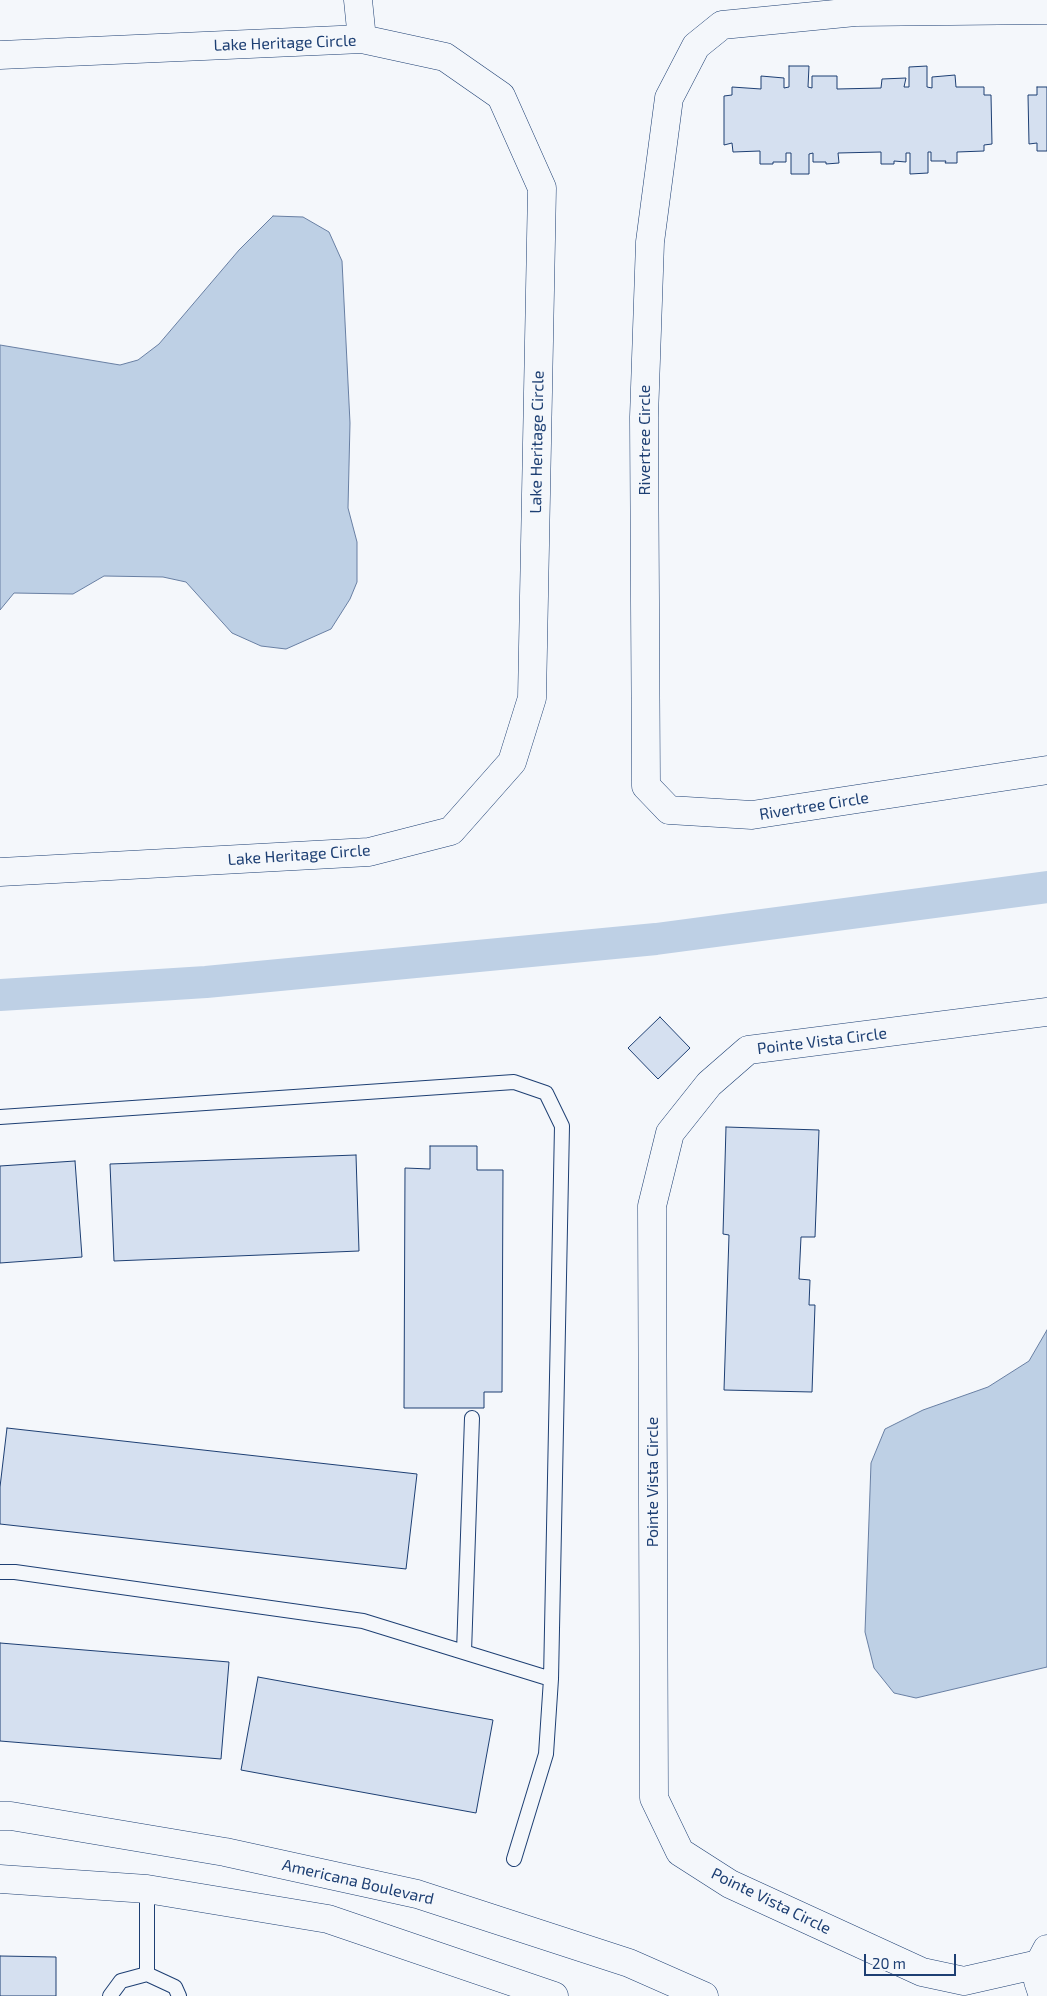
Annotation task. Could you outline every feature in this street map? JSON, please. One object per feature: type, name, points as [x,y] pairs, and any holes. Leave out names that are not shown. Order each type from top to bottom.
[{"type":"street","points":[[358,0],[362,39]]},
{"type":"street","name":"Rivertree Circle","points":[[1047,10],[855,12],[722,25],[696,46],[669,98],[650,242],[644,417],[646,786],[669,810],[752,815],[1047,770]]},
{"type":"street","name":"Lake Heritage Circle","points":[[0,55],[362,39],[445,57],[501,96],[542,188],[532,698],[512,762],[451,831],[368,852],[0,872]]},
{"type":"street","name":"Pointe Vista Circle","points":[[1042,1996],[1038,1981],[1043,1957],[964,1981],[922,1972],[730,1884],[680,1852],[654,1798],[652,1206],[670,1133],[709,1084],[748,1050],[1047,1012]]},
{"type":"street","name":"Americana Boulevard","points":[[0,1816],[11,1816],[225,1852],[418,1894],[629,1963],[704,1996]]},
{"type":"street","points":[[0,1878],[147,1889],[328,1919],[554,1996]]},
{"type":"lane","points":[[0,1117],[514,1082],[546,1094],[562,1126],[551,1679],[546,1754],[514,1859]]},
{"type":"lane","points":[[464,1652],[472,1418]]},
{"type":"lane","points":[[0,1572],[15,1572],[363,1621],[551,1679]]},
{"type":"lane","points":[[147,1889],[147,1974]]},
{"type":"lane","points":[[110,1996],[121,1981],[147,1974],[175,1987],[179,1996]]},
{"type":"water","points":[[273,216],[303,217],[329,232],[342,261],[350,423],[348,508],[357,542],[357,582],[350,599],[331,629],[286,649],[261,646],[232,633],[186,582],[163,577],[104,576],[73,594],[14,593],[0,610],[0,345],[120,365],[138,360],[159,344],[239,250]]},
{"type":"water","points":[[1047,1330],[1047,1667],[916,1698],[894,1693],[874,1668],[865,1632],[871,1463],[885,1429],[923,1410],[988,1387],[1029,1361]]},
{"type":"building","points":[[789,66],[809,66],[808,87],[812,88],[812,76],[837,76],[837,89],[881,88],[882,79],[906,78],[904,87],[909,87],[909,67],[927,66],[927,87],[932,88],[932,77],[955,75],[956,87],[984,87],[984,95],[991,95],[992,144],[984,145],[984,151],[957,152],[957,163],[931,161],[931,152],[928,152],[928,173],[910,174],[910,153],[906,153],[906,162],[894,161],[894,164],[881,164],[881,152],[838,153],[839,163],[826,164],[826,162],[813,162],[813,153],[809,154],[809,174],[791,174],[791,153],[786,153],[786,162],[760,164],[760,151],[733,152],[732,143],[724,145],[724,96],[732,95],[732,87],[761,89],[761,76],[784,78],[784,88],[789,87]]},
{"type":"building","points":[[1037,87],[1047,87],[1047,151],[1037,151],[1037,143],[1029,144],[1028,95],[1037,95]]},
{"type":"building","points":[[660,1017],[690,1048],[658,1079],[628,1048]]},
{"type":"building","points":[[726,1127],[819,1130],[815,1237],[801,1237],[799,1279],[810,1280],[809,1305],[815,1305],[812,1392],[724,1390],[729,1235],[723,1234]]},
{"type":"building","points":[[430,1146],[477,1146],[477,1170],[503,1170],[502,1392],[484,1392],[484,1408],[404,1408],[405,1168],[430,1169]]},
{"type":"building","points":[[356,1155],[359,1251],[114,1261],[110,1164]]},
{"type":"building","points":[[75,1161],[82,1257],[0,1263],[0,1166]]},
{"type":"building","points":[[7,1428],[417,1474],[406,1569],[0,1524],[0,1487]]},
{"type":"building","points":[[0,1643],[229,1662],[221,1759],[0,1741]]},
{"type":"building","points":[[258,1677],[493,1720],[476,1813],[241,1770]]},
{"type":"building","points":[[0,1956],[56,1957],[56,1996],[0,1996]]},
{"type":"waterway","points":[[0,995],[206,982],[656,939],[1047,887]]}]
